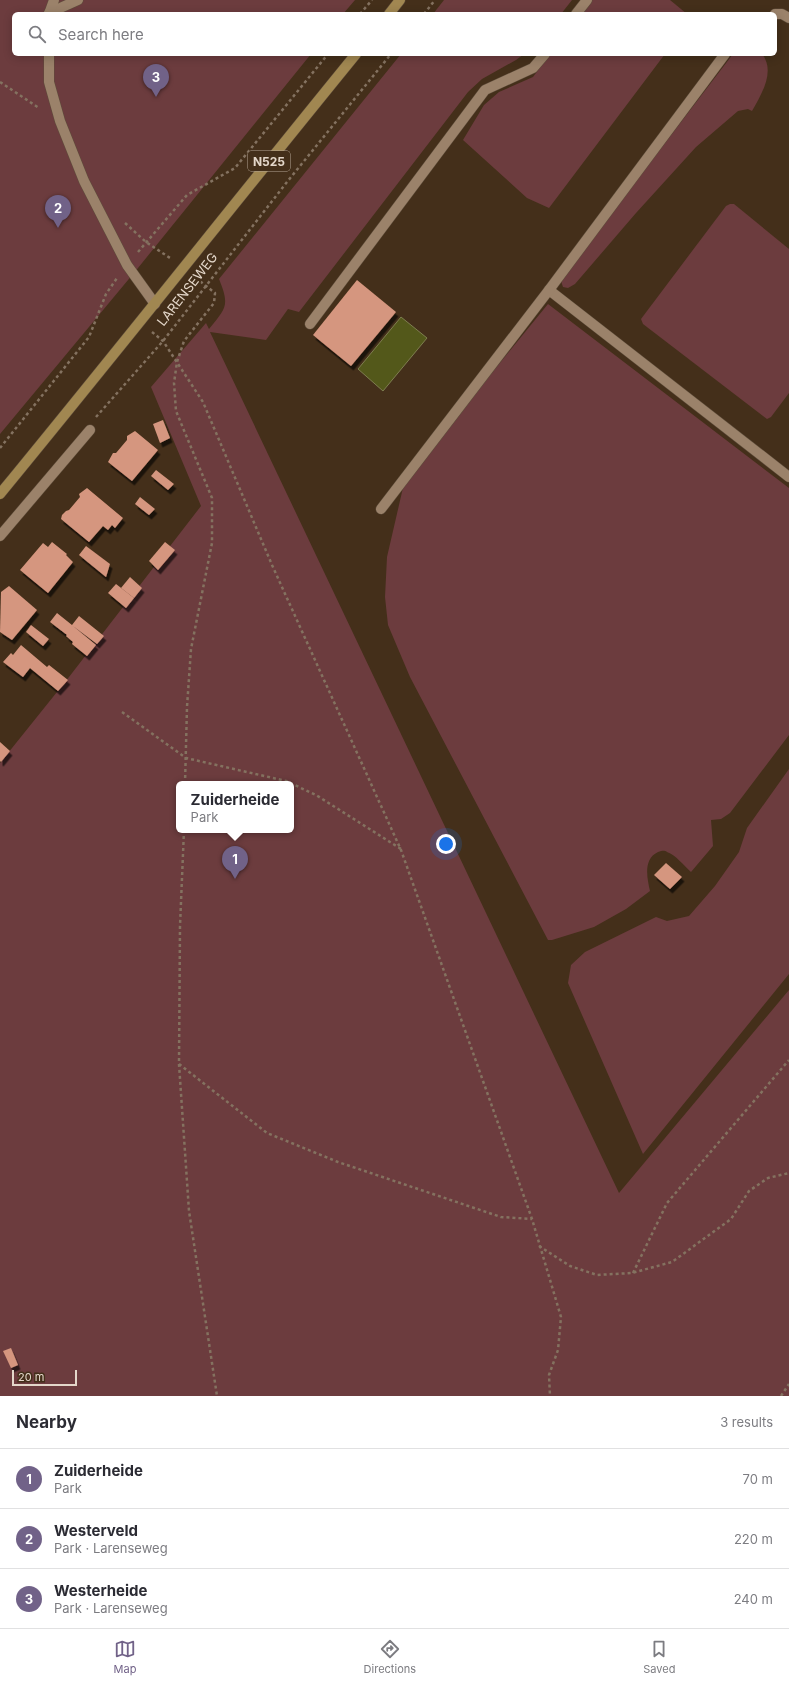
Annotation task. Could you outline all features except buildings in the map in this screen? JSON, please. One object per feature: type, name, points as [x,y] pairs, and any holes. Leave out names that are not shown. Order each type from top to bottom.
[{"type":"main road","points":[[391,12],[400,0]]},
{"type":"main road","name":"LARENSEWEG","points":[[0,494],[127,339],[182,267],[354,56]]},
{"type":"street","points":[[49,12],[54,0]]},
{"type":"street","points":[[51,12],[78,0]]},
{"type":"street","points":[[578,12],[587,0]]},
{"type":"street","points":[[777,14],[782,14],[789,18]]},
{"type":"street","points":[[49,56],[49,82],[60,121],[84,181],[127,265],[154,304]]},
{"type":"street","points":[[310,324],[485,90],[534,68],[543,56]]},
{"type":"street","points":[[381,509],[549,290],[724,56]]},
{"type":"street","points":[[549,290],[789,477]]},
{"type":"street","points":[[0,536],[90,430]]},
{"type":"path","points":[[362,12],[372,0]]},
{"type":"path","points":[[426,12],[435,0]]},
{"type":"path","points":[[0,448],[89,337],[106,294],[146,242],[187,195],[235,168],[326,56]]},
{"type":"path","name":"LARENSEWEG","points":[[90,430],[92,422],[163,341],[287,182],[389,56]]},
{"type":"path","points":[[0,82],[60,121]]},
{"type":"path","points":[[126,224],[146,242],[182,267],[215,293],[214,303],[184,341],[177,362],[174,383],[176,411],[212,498],[212,544],[191,649],[187,707],[185,781]]},
{"type":"path","points":[[163,341],[204,402],[272,565],[401,850],[532,1219],[561,1317],[558,1350],[549,1375],[550,1396]]},
{"type":"path","points":[[122,712],[186,758],[286,781]]},
{"type":"path","points":[[294,785],[316,795],[401,850]]},
{"type":"path","points":[[184,833],[180,926],[179,1064],[189,1211],[217,1396]]},
{"type":"path","points":[[632,1273],[667,1203],[789,1060]]},
{"type":"path","points":[[179,1064],[267,1133],[338,1162],[501,1217],[532,1219]]},
{"type":"path","points":[[539,1246],[570,1266],[597,1275],[632,1273],[672,1262],[731,1219],[749,1191],[768,1178],[789,1173]]},
{"type":"path","points":[[782,1396],[789,1384]]},
{"type":"shaded area","points":[[0,0],[355,0],[345,12],[12,12],[12,56],[309,56],[138,268],[0,434]]},
{"type":"shaded area","points":[[444,0],[572,0],[563,12],[435,12]]},
{"type":"shaded area","points":[[592,0],[670,0],[685,12],[583,12]]},
{"type":"shaded area","points":[[399,56],[521,56],[482,79],[468,92],[299,312],[288,309],[266,340],[210,332],[619,1193],[789,990],[789,1396],[0,1396],[0,763],[69,677],[201,506],[151,387],[206,323],[209,329],[223,311],[225,301],[219,279]]},
{"type":"shaded area","points":[[549,56],[663,56],[549,208],[527,198],[463,140],[484,105],[499,92],[533,77]]},
{"type":"shaded area","points":[[731,56],[763,56],[768,68],[766,83],[752,111],[748,109],[738,111],[696,147],[636,213],[575,284],[568,288],[563,287],[561,281],[564,275]]},
{"type":"shaded area","points":[[734,204],[789,249],[789,393],[771,417],[767,419],[643,324],[641,319],[726,206]]},
{"type":"shaded area","points":[[548,304],[789,488],[789,735],[730,813],[721,819],[711,820],[713,846],[691,872],[670,853],[664,851],[658,852],[653,855],[648,864],[647,875],[650,891],[626,909],[594,927],[552,940],[548,940],[410,677],[388,625],[385,597],[387,557],[405,479]]},
{"type":"shaded area","points":[[401,317],[427,338],[383,391],[358,369]]},
{"type":"shaded area","points":[[789,769],[789,974],[643,1154],[568,983],[571,965],[585,952],[656,917],[667,921],[689,916],[715,886],[739,852],[747,828]]},
{"type":"place","name":"Westerheide","points":[[156,97]]},
{"type":"place","name":"Westerveld","points":[[58,228]]},
{"type":"place","name":"Zuiderheide","points":[[235,879]]}]
